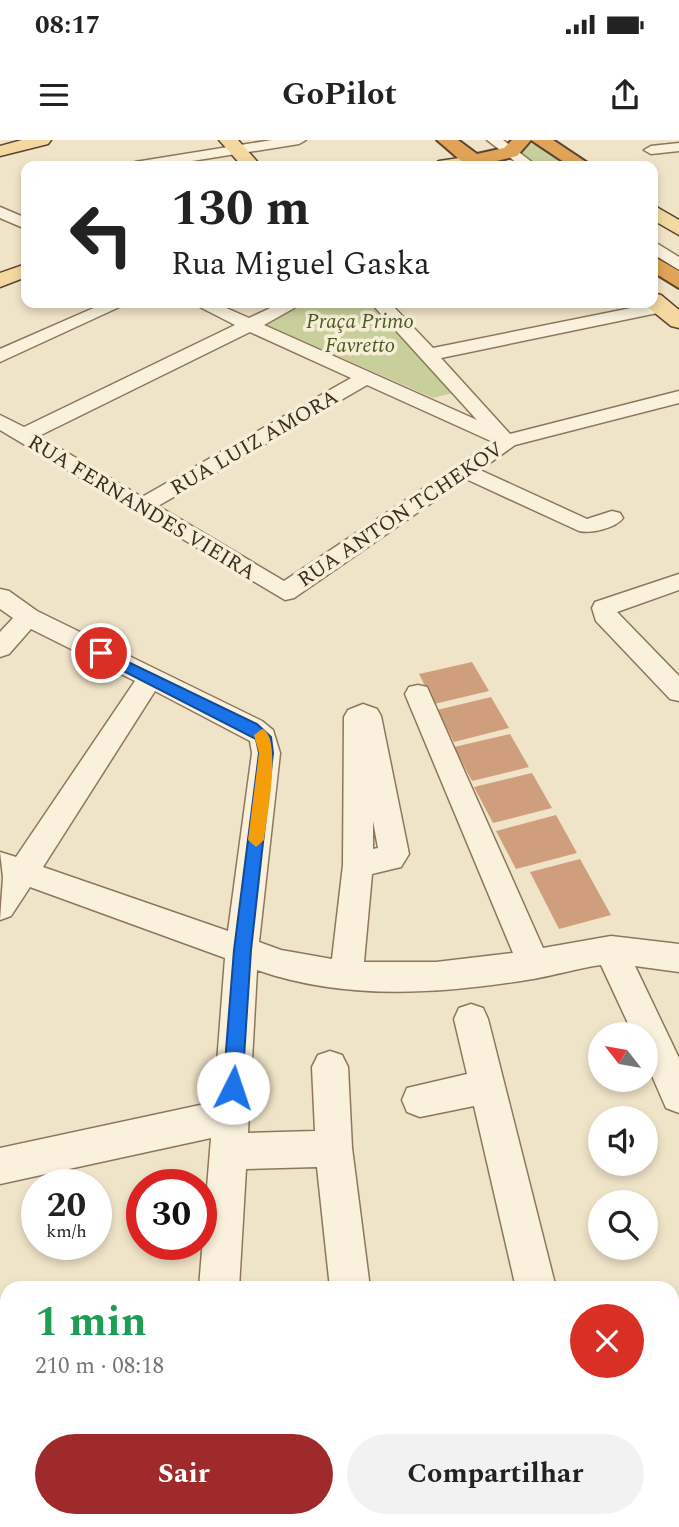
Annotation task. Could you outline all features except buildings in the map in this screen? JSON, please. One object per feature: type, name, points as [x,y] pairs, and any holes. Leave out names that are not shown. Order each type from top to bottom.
[{"type":"highway","points":[[446,140],[473,161]]},
{"type":"highway","points":[[540,140],[575,161]]},
{"type":"highway","points":[[484,161],[516,146]]},
{"type":"highway","points":[[671,227],[679,251]]},
{"type":"highway","points":[[658,266],[679,281]]},
{"type":"main road","points":[[0,152],[30,141]]},
{"type":"main road","points":[[232,145],[247,161]]},
{"type":"main road","points":[[0,281],[21,272]]},
{"type":"main road","points":[[658,305],[679,320]]},
{"type":"street","points":[[158,161],[232,145],[299,140]]},
{"type":"street","points":[[479,140],[489,153],[480,161]]},
{"type":"street","points":[[494,140],[516,146],[526,161]]},
{"type":"street","points":[[651,150],[679,147]]},
{"type":"street","points":[[4,208],[21,220]]},
{"type":"street","points":[[658,250],[679,265]]},
{"type":"street","points":[[0,356],[108,308]]},
{"type":"street","points":[[212,308],[508,441]]},
{"type":"street","points":[[24,435],[283,308]]},
{"type":"street","points":[[385,308],[508,441]]},
{"type":"street","points":[[428,355],[639,308]]},
{"type":"street","name":"RUA LUIZ AMORA","points":[[142,506],[366,377]]},
{"type":"street","name":"RUA ANTON TCHEKOV","points":[[285,592],[508,441],[679,397]]},
{"type":"street","points":[[434,408],[469,398]]},
{"type":"street","name":"RUA FERNANDES VIEIRA","points":[[0,421],[285,592]]},
{"type":"street","points":[[463,470],[580,524],[587,526],[612,518]]},
{"type":"street","points":[[679,582],[604,608],[605,615],[679,692]]},
{"type":"street","points":[[0,597],[28,617],[252,728],[263,737],[266,753],[242,950],[219,1281]]},
{"type":"street","points":[[0,648],[28,617]]},
{"type":"street","points":[[0,907],[11,868],[150,678]]},
{"type":"street","points":[[418,694],[534,964]]},
{"type":"street","points":[[346,976],[358,865]]},
{"type":"street","points":[[11,868],[242,950],[301,969],[346,976],[439,976],[534,964],[611,950],[677,958]]},
{"type":"street","points":[[611,950],[679,1096]]},
{"type":"street","points":[[471,1019],[534,1281]]},
{"type":"street","points":[[330,1067],[334,1149],[349,1281]]},
{"type":"street","points":[[420,1100],[488,1087]]},
{"type":"street","points":[[0,1166],[230,1116]]},
{"type":"street","points":[[228,1152],[334,1149]]},
{"type":"green space","points":[[530,144],[540,145],[562,161],[532,161],[518,152]]},
{"type":"green space","name":"Praça Primo Favretto","points":[[297,308],[376,308],[453,393],[433,398],[262,323]]},
{"type":"slow traffic","points":[[256,840],[266,753],[262,735]]},
{"type":"route","points":[[101,653],[252,728],[259,732],[265,743],[242,950],[233,1088]]}]
